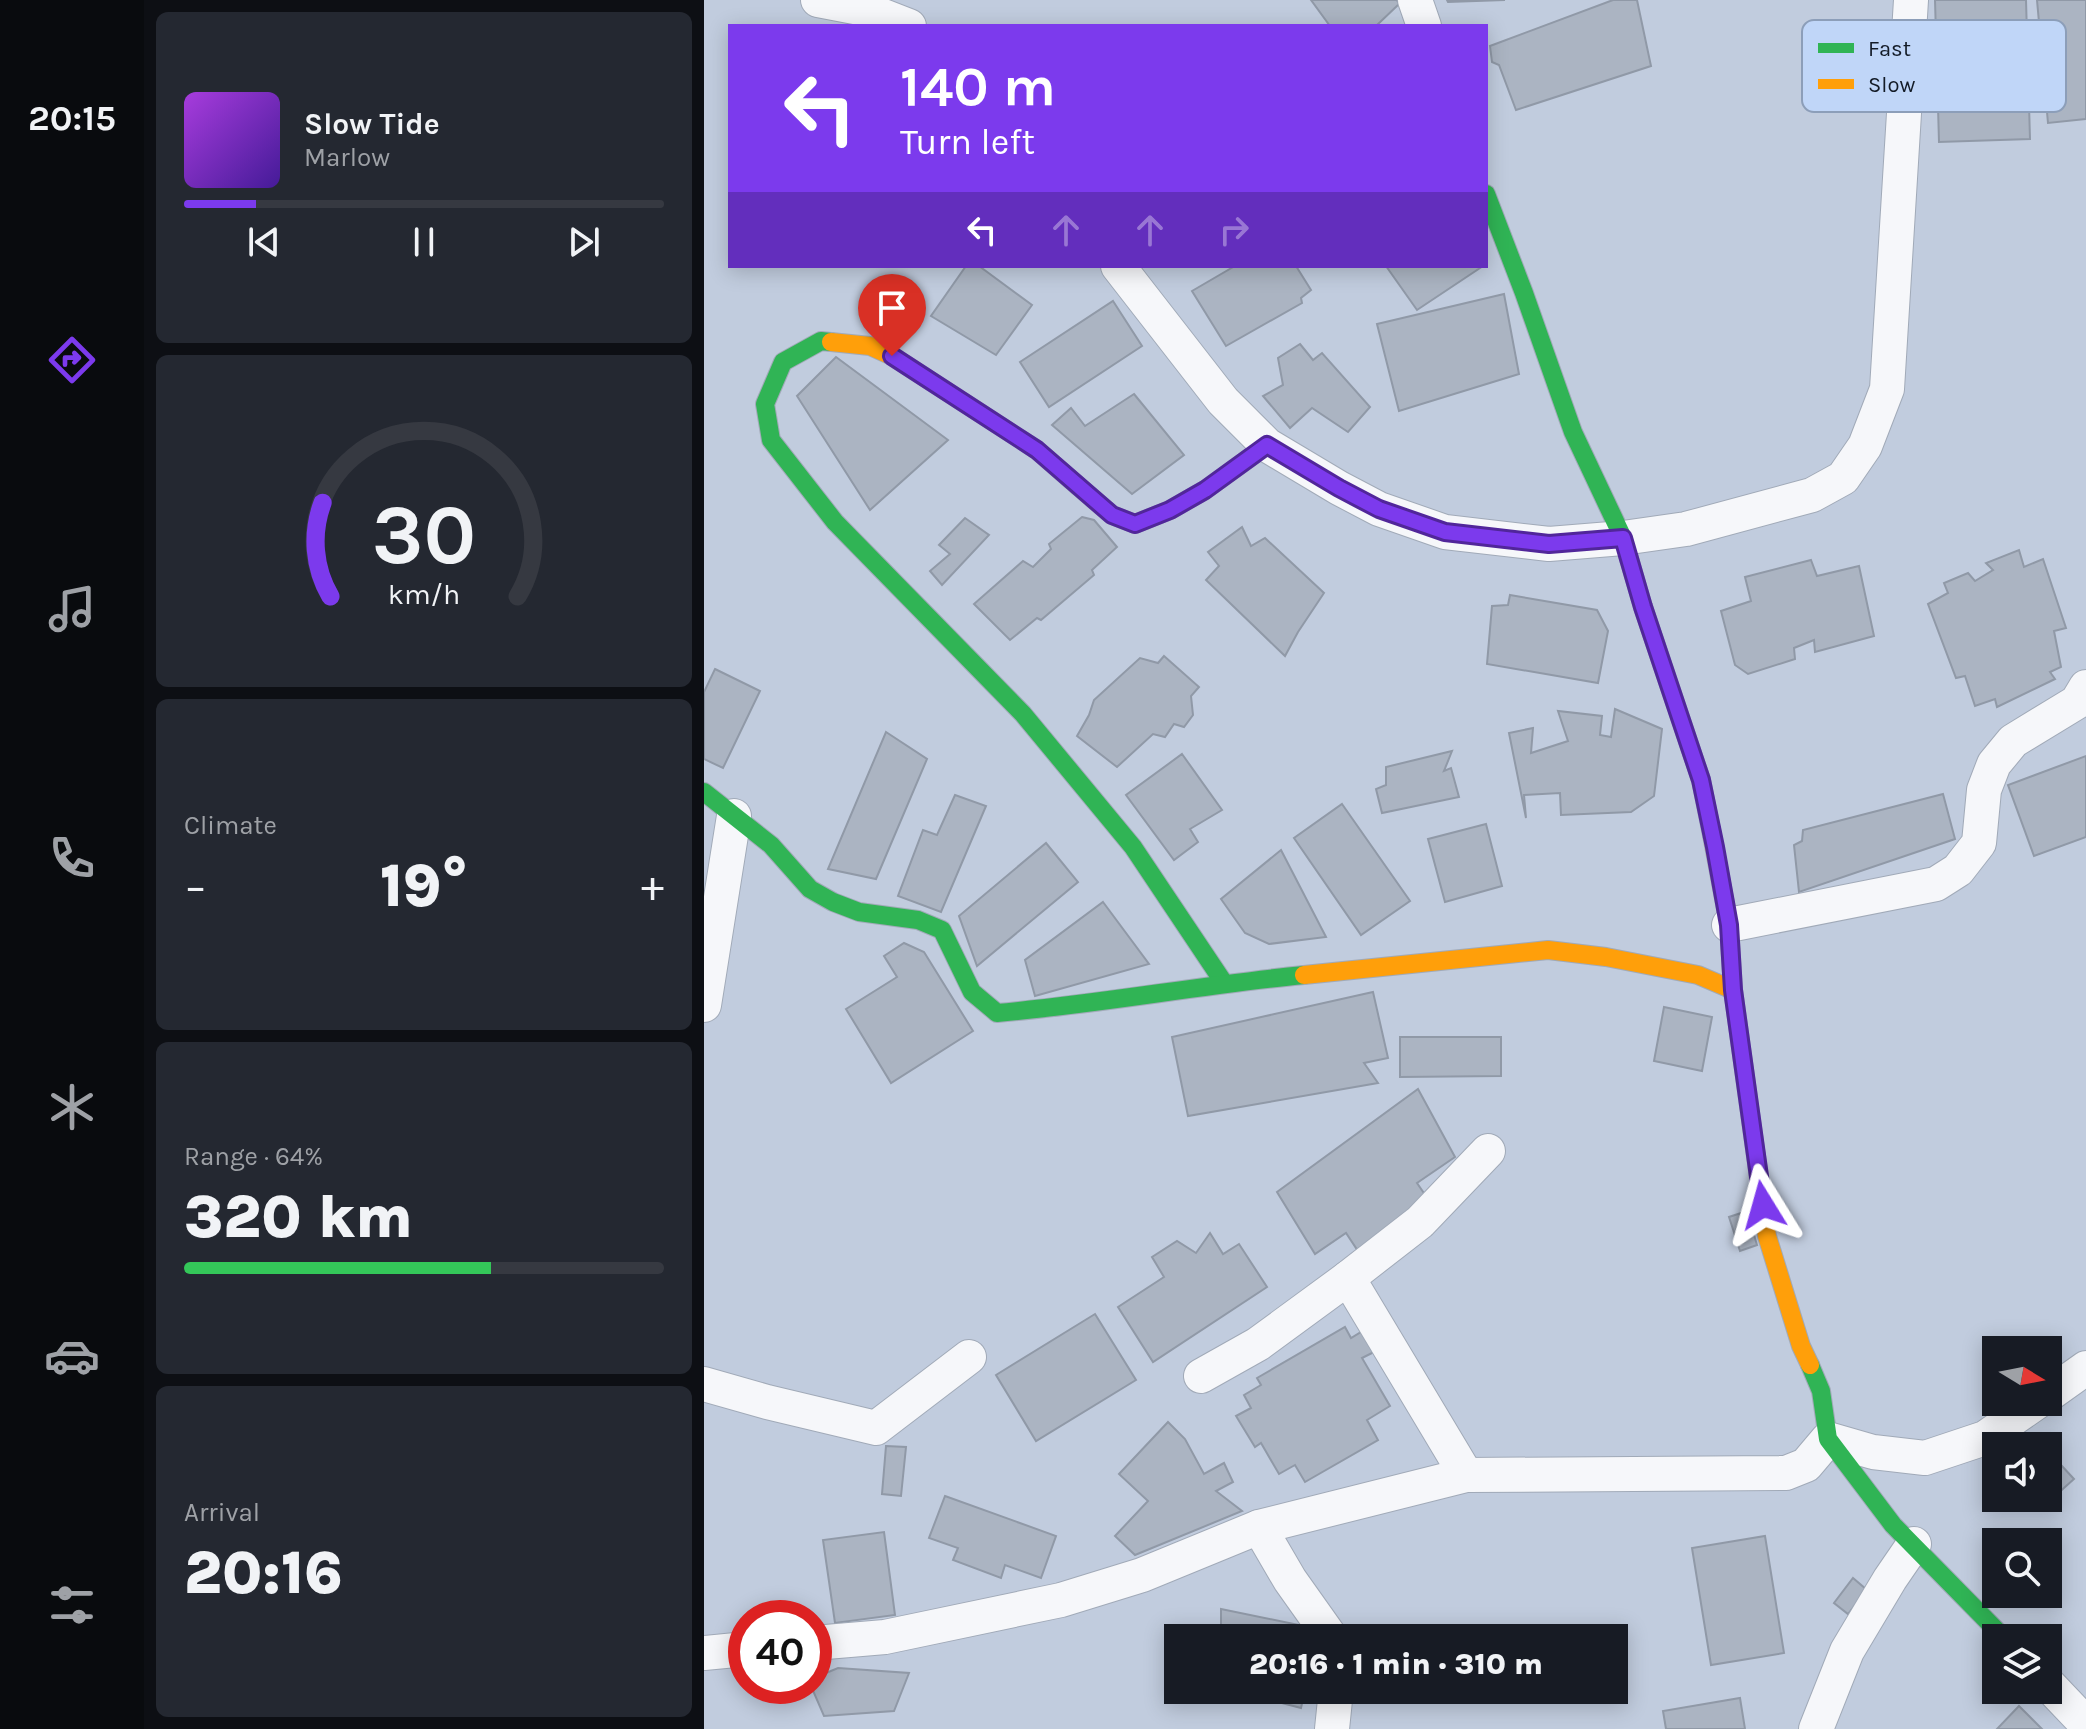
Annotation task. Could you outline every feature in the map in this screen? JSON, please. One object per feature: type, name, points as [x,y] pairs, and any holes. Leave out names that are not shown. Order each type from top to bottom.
[{"type":"street","points":[[818,0],[865,9],[904,24]]},
{"type":"street","points":[[1415,0],[1423,24]]},
{"type":"street","points":[[1910,20],[1911,0]]},
{"type":"street","points":[[1120,268],[1223,401],[1267,445],[1379,509],[1445,532],[1549,544],[1686,529],[1812,495],[1843,478],[1865,446],[1887,389],[1904,112]]},
{"type":"street","points":[[1488,199],[1573,432],[1623,538],[1701,780],[1729,925],[1733,990],[1767,1236],[1801,1346],[1821,1391],[1828,1439],[1893,1525],[1991,1624]]},
{"type":"street","points":[[1224,983],[1133,847],[1023,714],[835,522],[771,440],[765,404],[783,362],[821,341],[870,346],[905,364],[1037,450],[1112,515],[1135,524],[1170,510],[1205,490],[1267,445]]},
{"type":"street","points":[[1729,925],[1936,884],[1958,870],[1979,843],[1984,790],[1994,764],[2013,741],[2077,702],[2086,687]]},
{"type":"street","points":[[704,792],[771,845],[810,889],[859,912],[918,920],[942,930],[972,992],[997,1013],[1224,983],[1548,950],[1606,957],[1698,975],[1733,990]]},
{"type":"street","points":[[704,1005],[734,816]]},
{"type":"street","points":[[1201,1376],[1258,1344],[1420,1222],[1488,1151]]},
{"type":"street","points":[[1348,1278],[1466,1475]]},
{"type":"street","points":[[704,1384],[876,1428],[969,1357]]},
{"type":"street","points":[[2062,1385],[2086,1368]]},
{"type":"street","points":[[1828,1439],[1873,1452],[1925,1458],[1985,1438],[2017,1416]]},
{"type":"street","points":[[832,1641],[885,1637],[1061,1600],[1142,1575],[1259,1527],[1466,1475],[1786,1473],[1806,1465],[1828,1439]]},
{"type":"street","points":[[1259,1527],[1290,1580],[1321,1624]]},
{"type":"street","points":[[1816,1729],[1847,1651],[1914,1544]]},
{"type":"street","points":[[704,1653],[728,1651]]},
{"type":"street","points":[[2062,1699],[2086,1724]]},
{"type":"street","points":[[1332,1729],[1335,1704]]},
{"type":"building","points":[[1311,0],[1397,0],[1399,4],[1378,24],[1329,24]]},
{"type":"building","points":[[1447,0],[1505,0],[1448,2]]},
{"type":"building","points":[[1613,0],[1637,0],[1651,66],[1516,110],[1499,65],[1492,62],[1490,46]]},
{"type":"building","points":[[1935,0],[2026,0],[2027,20],[1936,20]]},
{"type":"building","points":[[2037,0],[2086,0],[2086,119],[2048,123],[2047,112],[2066,112],[2066,20],[2039,20]]},
{"type":"building","points":[[1938,112],[2029,112],[2030,139],[1939,142]]},
{"type":"building","points":[[965,268],[982,268],[1032,305],[996,355],[931,316]]},
{"type":"building","points":[[1232,268],[1297,268],[1311,290],[1301,298],[1302,303],[1226,346],[1192,291]]},
{"type":"building","points":[[1387,268],[1480,268],[1417,310]]},
{"type":"building","points":[[1504,294],[1519,374],[1399,411],[1377,324]]},
{"type":"building","points":[[1113,301],[1142,346],[1049,407],[1020,362]]},
{"type":"building","points":[[1300,344],[1313,360],[1322,353],[1370,407],[1348,432],[1312,408],[1290,428],[1263,396],[1283,385],[1278,358]]},
{"type":"building","points":[[836,357],[948,440],[870,510],[797,396]]},
{"type":"building","points":[[1134,394],[1184,455],[1132,494],[1052,425],[1071,408],[1085,426]]},
{"type":"building","points":[[1082,517],[1094,520],[1117,547],[1092,570],[1094,575],[1041,620],[1037,618],[1010,640],[974,604],[1023,561],[1033,567],[1051,549],[1049,544]]},
{"type":"building","points":[[965,518],[989,535],[942,585],[930,571],[950,554],[939,545]]},
{"type":"building","points":[[1242,527],[1251,546],[1265,538],[1324,593],[1285,656],[1206,580],[1219,566],[1208,552]]},
{"type":"building","points":[[2019,550],[2024,567],[2043,559],[2066,628],[2054,631],[2061,667],[2050,672],[2055,679],[1997,707],[1995,699],[1975,706],[1965,676],[1956,678],[1928,604],[1948,593],[1944,583],[1968,573],[1975,581],[1993,570],[1986,563]]},
{"type":"building","points":[[1811,560],[1817,576],[1859,566],[1874,636],[1815,652],[1814,640],[1794,648],[1795,659],[1748,674],[1735,665],[1721,611],[1751,601],[1745,577]]},
{"type":"building","points":[[1510,595],[1597,610],[1608,631],[1598,683],[1487,664],[1492,606],[1508,605]]},
{"type":"building","points":[[1164,656],[1199,687],[1191,696],[1193,715],[1184,727],[1174,724],[1165,737],[1153,734],[1117,767],[1077,736],[1094,700],[1140,658],[1158,663]]},
{"type":"building","points":[[715,669],[760,691],[723,768],[704,759],[704,692]]},
{"type":"building","points":[[1615,709],[1662,729],[1654,796],[1631,812],[1561,815],[1560,793],[1524,795],[1526,818],[1509,733],[1533,728],[1531,753],[1568,741],[1558,711],[1602,716],[1600,735],[1611,737]]},
{"type":"building","points":[[886,732],[927,759],[876,879],[828,869]]},
{"type":"building","points":[[1452,751],[1444,771],[1451,768],[1459,797],[1382,813],[1376,789],[1386,785],[1386,767]]},
{"type":"building","points":[[1182,754],[1222,810],[1190,829],[1198,842],[1174,860],[1126,795]]},
{"type":"building","points":[[2086,756],[2086,837],[2034,856],[2008,785]]},
{"type":"building","points":[[1943,794],[1955,839],[1799,892],[1794,845],[1802,841],[1803,830]]},
{"type":"building","points":[[955,795],[986,806],[941,912],[898,896],[923,830],[937,835]]},
{"type":"building","points":[[1342,804],[1410,901],[1361,935],[1294,838]]},
{"type":"building","points":[[1486,824],[1502,886],[1445,902],[1428,839]]},
{"type":"building","points":[[1046,843],[1078,882],[977,966],[959,916]]},
{"type":"building","points":[[1281,850],[1326,937],[1269,944],[1245,933],[1221,899]]},
{"type":"building","points":[[1103,902],[1149,964],[1035,996],[1025,960]]},
{"type":"building","points":[[904,943],[924,952],[973,1031],[891,1083],[846,1009],[897,977],[884,956]]},
{"type":"building","points":[[1373,992],[1388,1058],[1364,1063],[1378,1083],[1188,1116],[1172,1037]]},
{"type":"building","points":[[1664,1007],[1712,1017],[1702,1071],[1654,1061]]},
{"type":"building","points":[[1400,1037],[1501,1037],[1501,1076],[1400,1077]]},
{"type":"building","points":[[1418,1089],[1455,1157],[1417,1183],[1430,1202],[1358,1251],[1346,1233],[1315,1254],[1277,1192]]},
{"type":"building","points":[[1747,1211],[1757,1245],[1740,1251],[1729,1217]]},
{"type":"building","points":[[1210,1233],[1223,1254],[1239,1244],[1267,1287],[1153,1362],[1118,1307],[1164,1277],[1152,1257],[1177,1241],[1196,1253]]},
{"type":"building","points":[[1095,1314],[1136,1380],[1036,1441],[996,1375]]},
{"type":"building","points":[[1345,1327],[1351,1338],[1366,1329],[1378,1350],[1362,1358],[1390,1406],[1367,1420],[1378,1440],[1305,1482],[1295,1465],[1279,1474],[1261,1443],[1255,1447],[1236,1416],[1251,1408],[1244,1395],[1261,1385],[1257,1378]]},
{"type":"building","points":[[1168,1422],[1185,1439],[1204,1474],[1224,1463],[1233,1482],[1216,1491],[1242,1511],[1135,1555],[1115,1536],[1148,1501],[1119,1474]]},
{"type":"building","points":[[886,1446],[906,1447],[901,1496],[882,1494]]},
{"type":"building","points":[[2062,1466],[2074,1479],[2062,1490]]},
{"type":"building","points":[[945,1496],[1056,1536],[1041,1578],[1005,1565],[1001,1578],[953,1560],[958,1548],[929,1538]]},
{"type":"building","points":[[884,1532],[895,1615],[835,1623],[823,1540]]},
{"type":"building","points":[[1765,1536],[1784,1653],[1711,1665],[1692,1548]]},
{"type":"building","points":[[1853,1578],[1867,1590],[1848,1614],[1834,1603]]},
{"type":"building","points":[[1221,1609],[1294,1624],[1221,1624]]},
{"type":"building","points":[[838,1668],[909,1673],[894,1711],[824,1716],[819,1704],[832,1704],[832,1670]]},
{"type":"building","points":[[1740,1698],[1745,1729],[1666,1729],[1663,1711]]},
{"type":"building","points":[[2019,1706],[2042,1729],[1997,1729]]},
{"type":"traffic: fast","points":[[1488,199],[1573,432],[1623,538],[1701,780],[1712,835]]},
{"type":"traffic: fast","points":[[831,342],[821,341],[783,362],[765,404],[771,440],[835,522],[1023,714],[1133,847],[1224,983]]},
{"type":"traffic: fast","points":[[1078,486],[1112,515],[1135,524],[1170,510],[1205,490],[1267,445]]},
{"type":"traffic: fast","points":[[704,792],[771,845],[810,889],[859,912],[918,920],[942,930],[972,992],[997,1013],[1304,975]]},
{"type":"traffic: fast","points":[[1810,1365],[1821,1391],[1828,1439],[1893,1525],[1990,1624]]},
{"type":"traffic: slow","points":[[831,342],[870,346],[892,356],[1037,450],[1078,486]]},
{"type":"traffic: slow","points":[[1712,835],[1729,925],[1733,990],[1767,1236],[1801,1346],[1810,1365]]},
{"type":"traffic: slow","points":[[1304,975],[1548,950],[1606,957],[1698,975],[1733,990]]},
{"type":"route","points":[[892,356],[1037,450],[1112,515],[1135,524],[1170,510],[1205,490],[1267,445],[1379,509],[1445,532],[1549,544],[1623,538],[1701,780],[1729,925],[1733,990],[1763,1205]]}]
